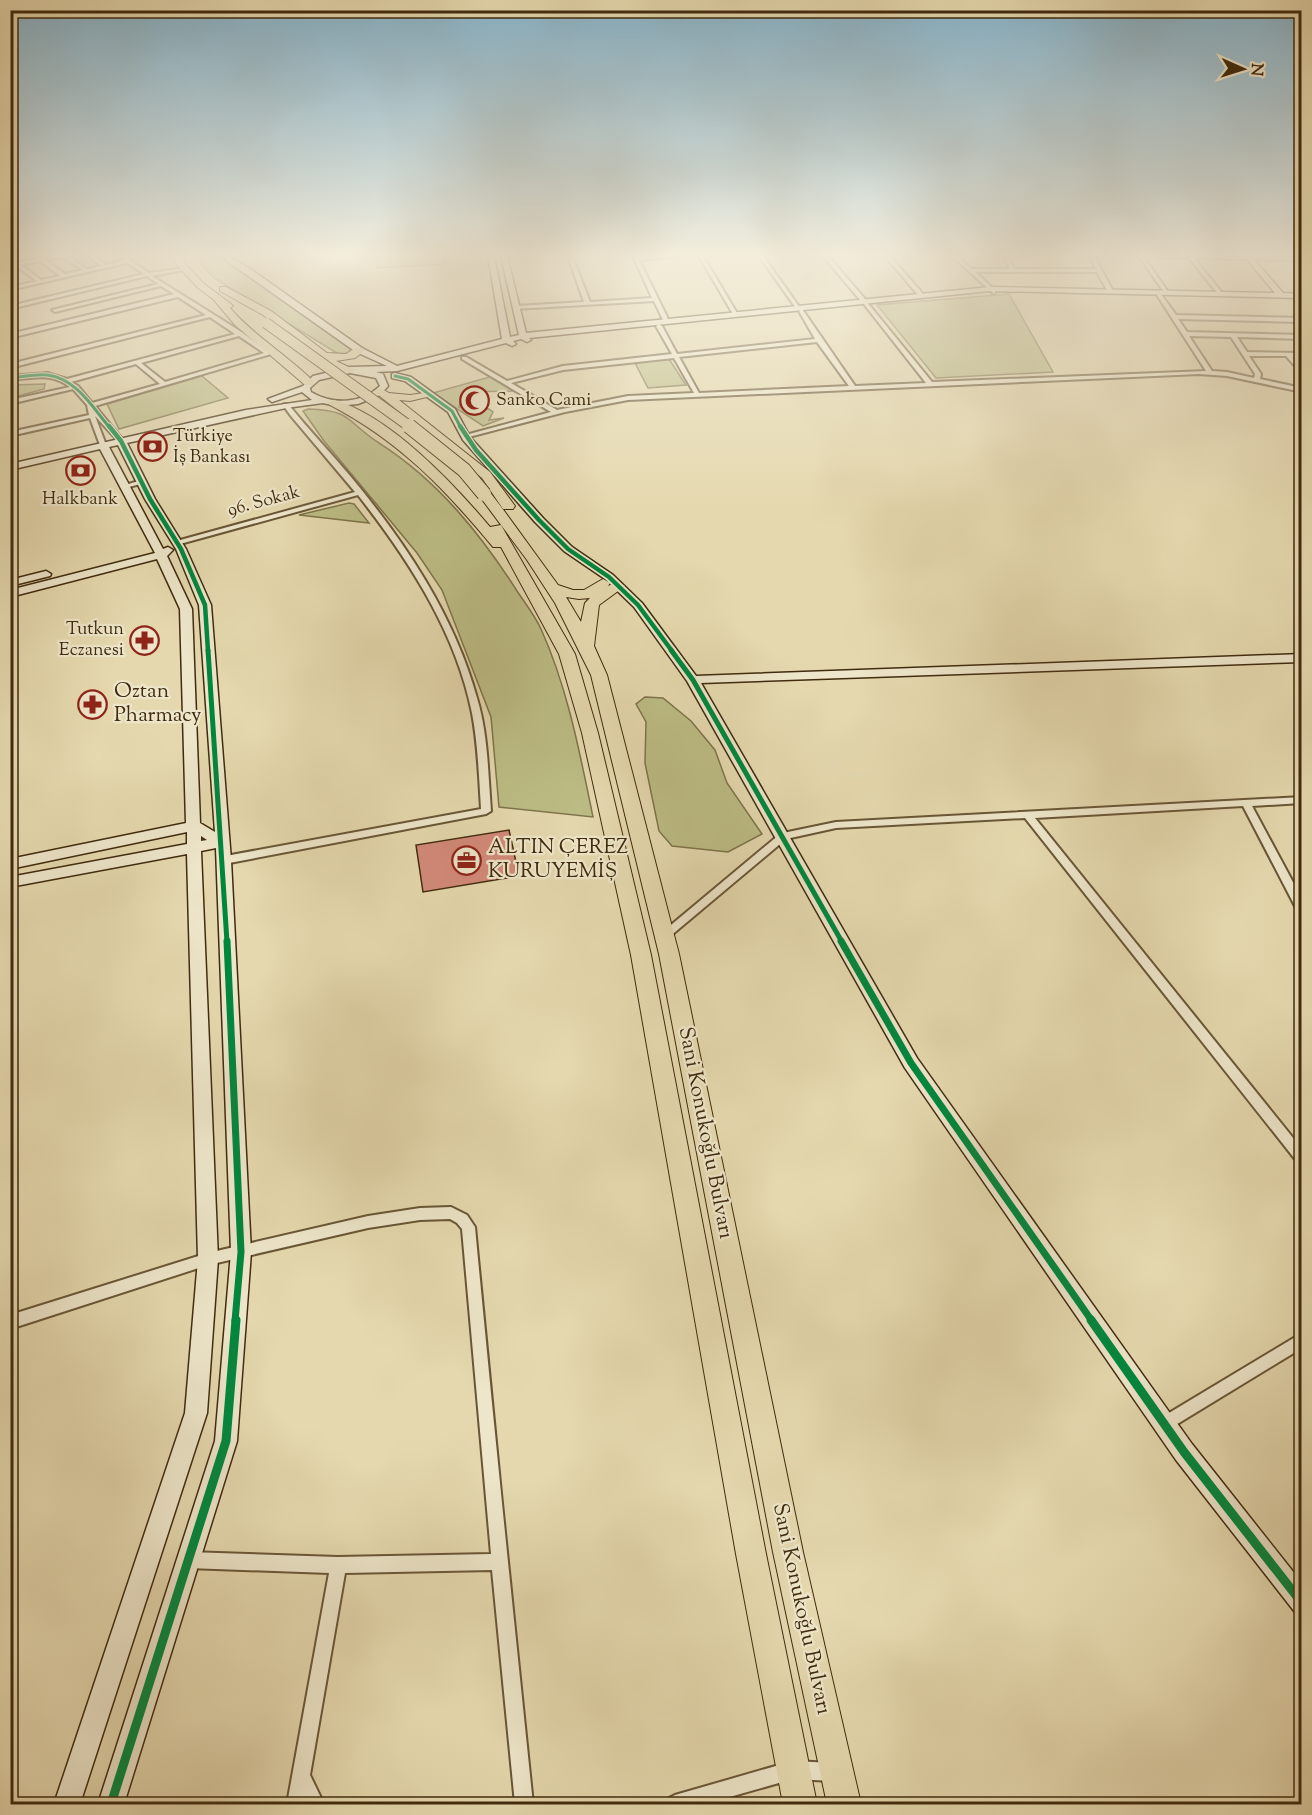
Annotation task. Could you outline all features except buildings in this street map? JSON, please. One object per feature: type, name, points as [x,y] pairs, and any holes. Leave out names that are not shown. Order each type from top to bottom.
[{"type":"highway","points":[[262,341],[293,365],[308,386]]},
{"type":"highway","name":"Sani Konukoğlu Bulvarı","points":[[281,341],[342,392],[424,451],[478,495],[487,514],[542,582],[588,646],[602,684],[664,935],[788,1552],[844,1793]]},
{"type":"highway","points":[[303,341],[339,368],[350,370]]},
{"type":"highway","points":[[323,356],[340,358],[353,355],[359,350]]},
{"type":"highway","points":[[384,389],[410,398],[430,396]]},
{"type":"highway","points":[[384,389],[404,410],[486,475],[507,504],[542,582]]},
{"type":"highway","points":[[404,410],[406,405],[430,396]]},
{"type":"highway","points":[[328,402],[381,427],[431,467],[542,582],[575,595],[591,594],[614,581]]},
{"type":"highway","points":[[588,646],[588,621],[592,603],[614,581]]},
{"type":"highway","name":"Sani Konukoğlu Bulvarı","points":[[542,582],[580,696],[641,955],[751,1554],[800,1804]]},
{"type":"street","points":[[10,366],[110,341]]},
{"type":"street","points":[[66,381],[217,341]]},
{"type":"street","points":[[89,406],[268,354],[251,341]]},
{"type":"street","points":[[346,341],[452,411],[465,436],[525,505],[568,549],[614,581],[638,605],[693,680],[911,1063],[1164,1424],[1265,1559],[1302,1603]]},
{"type":"street","points":[[10,467],[279,397],[308,386],[326,374],[350,370],[396,372],[464,357],[509,341]]},
{"type":"street","points":[[118,438],[286,405],[361,400],[384,389],[396,372],[509,341]]},
{"type":"street","points":[[669,341],[675,356],[697,394]]},
{"type":"street","points":[[508,382],[563,368],[813,341]]},
{"type":"street","points":[[820,341],[853,387]]},
{"type":"street","points":[[896,341],[930,384]]},
{"type":"street","points":[[1190,341],[1210,372]]},
{"type":"street","points":[[1237,341],[1258,374],[1257,381]]},
{"type":"street","points":[[1245,354],[1302,356]]},
{"type":"street","points":[[1288,355],[1302,372]]},
{"type":"street","points":[[464,357],[558,413]]},
{"type":"street","points":[[137,362],[164,384]]},
{"type":"street","points":[[362,371],[372,373],[384,389]]},
{"type":"street","points":[[465,436],[628,398],[697,394],[1210,372],[1302,390]]},
{"type":"street","points":[[10,378],[46,375],[58,377],[76,387],[89,406],[118,438],[177,542],[205,605],[223,851],[242,1252],[226,1441],[111,1804]]},
{"type":"street","points":[[308,386],[307,393],[313,398],[328,402]]},
{"type":"street","points":[[10,402],[76,387]]},
{"type":"street","points":[[10,882],[194,848],[223,851],[486,812],[482,750],[473,699],[443,620],[416,571],[359,493],[286,405]]},
{"type":"street","points":[[67,1804],[196,1413],[208,1259],[186,609],[159,551],[102,442],[89,406]]},
{"type":"street","points":[[10,434],[91,416]]},
{"type":"street","points":[[10,461],[102,442]]},
{"type":"street","points":[[125,486],[142,482]]},
{"type":"street","name":"96. Sokak","points":[[177,542],[359,493]]},
{"type":"street","points":[[10,594],[159,551],[177,542]]},
{"type":"street","points":[[10,583],[159,551]]},
{"type":"street","points":[[693,680],[1302,658]]},
{"type":"street","points":[[664,935],[783,836],[836,825],[1302,800]]},
{"type":"street","points":[[1246,803],[1302,910]]},
{"type":"street","points":[[1028,816],[1302,1160]]},
{"type":"street","points":[[194,826],[223,851]]},
{"type":"street","points":[[10,864],[194,826]]},
{"type":"street","points":[[10,1322],[208,1259],[378,1220],[440,1214],[451,1214],[462,1218],[468,1227],[524,1804]]},
{"type":"street","points":[[1164,1424],[1302,1340]]},
{"type":"street","points":[[188,1560],[338,1565],[501,1562]]},
{"type":"street","points":[[296,1804],[338,1565]]},
{"type":"street","points":[[675,1804],[793,1770],[844,1793]]},
{"type":"street","points":[[302,1778],[315,1804]]},
{"type":"green space","points":[[317,341],[339,341],[355,352],[340,355]]},
{"type":"green space","points":[[906,341],[1035,341],[1053,372],[936,378]]},
{"type":"green space","points":[[669,359],[686,385],[648,388],[635,363]]},
{"type":"green space","points":[[202,376],[228,398],[119,429],[107,404]]},
{"type":"green space","points":[[493,376],[515,391],[466,392],[459,407],[489,409],[493,412],[489,420],[504,418],[483,426],[433,393]]},
{"type":"green space","points":[[45,384],[44,389],[11,398],[11,385]]},
{"type":"green space","points":[[308,409],[333,412],[348,418],[368,436],[420,474],[456,509],[503,570],[536,619],[559,675],[593,817],[499,807],[491,717],[442,590],[417,553],[324,441],[303,411]]},
{"type":"green space","points":[[349,503],[354,504],[369,523],[299,515]]},
{"type":"green space","points":[[645,697],[663,698],[691,721],[715,750],[727,783],[762,834],[728,852],[672,846],[659,831],[645,763],[646,722],[636,704]]},
{"type":"cycle path","points":[[10,378],[46,375],[58,377],[76,387],[121,441],[150,499],[181,549],[205,605],[222,842],[241,1252],[226,1441],[111,1804]]},
{"type":"cycle path","points":[[395,376],[408,379],[452,411],[466,438],[539,520],[568,549],[609,577],[638,605],[693,680],[911,1063],[1184,1452],[1302,1603]]},
{"type":"place","name":"Sanko Cami","points":[[475,401]]},
{"type":"place","name":"Türkiye İş Bankası","points":[[152,447]]},
{"type":"place","name":"Halkbank","points":[[80,471]]},
{"type":"place","name":"Tutkun Eczanesi","points":[[145,640]]},
{"type":"place","name":"Oztan Pharmacy","points":[[93,704]]},
{"type":"place","name":"ALTIN ÇEREZ KURUYEMİŞ","points":[[467,860]]}]
